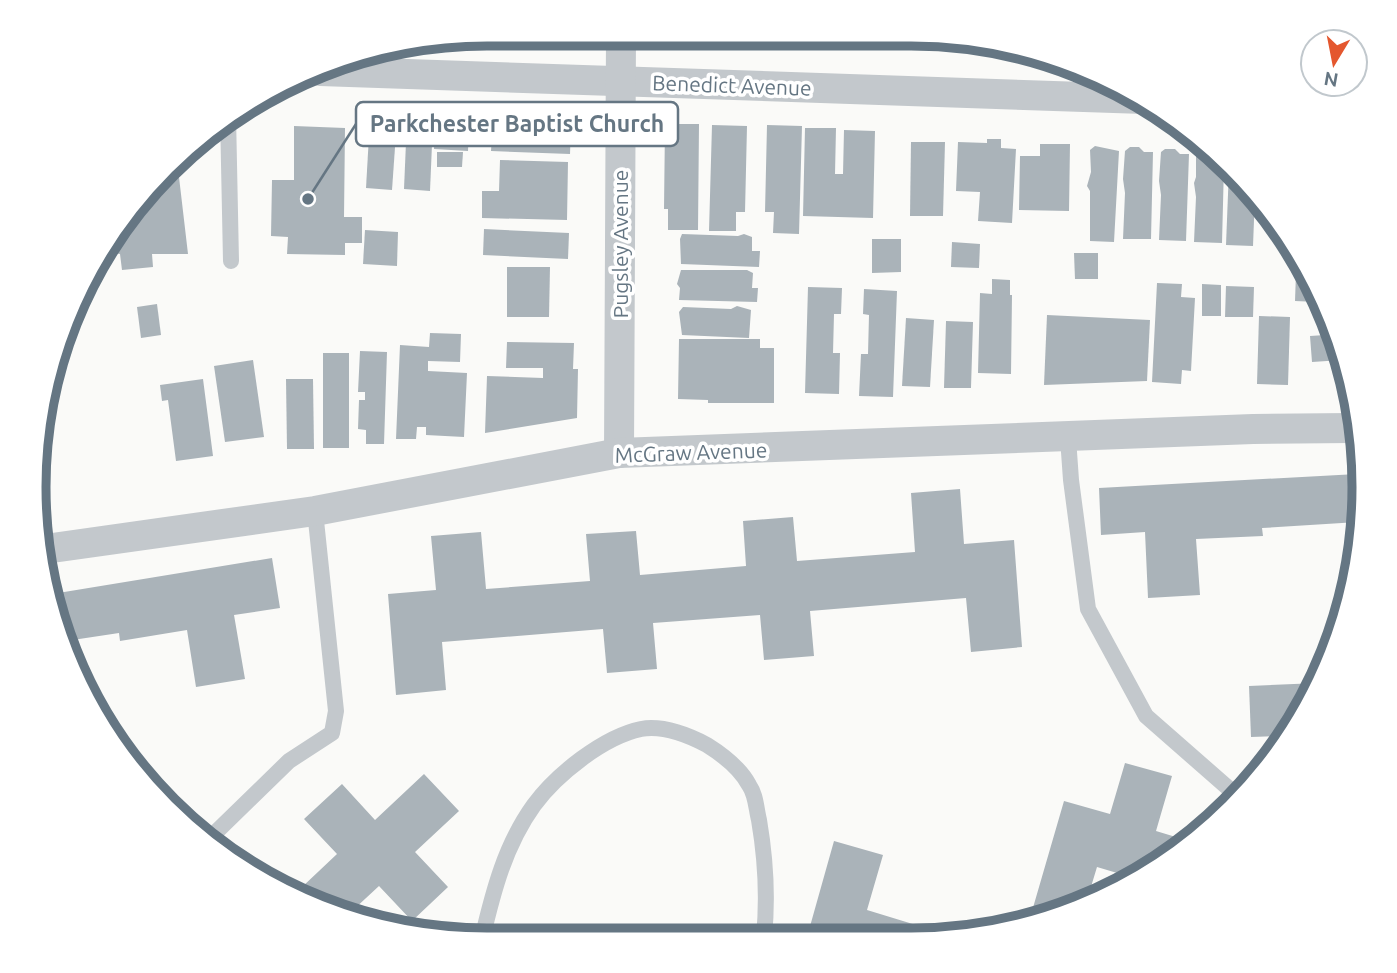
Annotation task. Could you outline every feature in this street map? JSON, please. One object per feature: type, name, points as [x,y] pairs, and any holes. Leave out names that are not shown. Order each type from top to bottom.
[{"type":"street","name":"Pugsley Avenue","points":[[619,453],[621,46]]},
{"type":"street","name":"Benedict Avenue","points":[[338,72],[1119,98]]},
{"type":"street","name":"McGraw Avenue","points":[[50,548],[315,511],[619,453],[1253,429],[1348,428]]},
{"type":"lane","points":[[228,129],[231,261]]},
{"type":"lane","points":[[1068,438],[1088,609],[1146,716],[1230,790]]},
{"type":"lane","points":[[215,833],[289,761],[332,733],[336,711],[315,511]]},
{"type":"lane","points":[[485,928],[502,865],[535,804],[572,765],[616,737],[642,729],[671,731],[693,738],[734,765],[749,783],[754,794],[764,852],[768,896],[765,928]]},
{"type":"building","points":[[947,47],[992,53],[947,51]]},
{"type":"building","points":[[370,118],[397,119],[392,190],[366,188]]},
{"type":"building","points":[[407,119],[433,121],[430,191],[404,189]]},
{"type":"building","points":[[435,119],[469,120],[468,151],[434,149]]},
{"type":"building","points":[[493,122],[571,125],[570,154],[491,151]]},
{"type":"building","points":[[665,124],[699,124],[698,230],[668,230],[668,209],[664,209]]},
{"type":"building","points":[[712,125],[747,126],[745,212],[736,212],[736,231],[709,231]]},
{"type":"building","points":[[767,125],[802,126],[799,234],[773,233],[774,212],[765,212]]},
{"type":"building","points":[[294,126],[345,128],[344,217],[362,217],[362,243],[345,243],[345,255],[287,254],[288,237],[271,236],[272,180],[294,180]]},
{"type":"building","points":[[805,128],[836,128],[835,174],[843,174],[844,130],[875,131],[873,218],[803,216]]},
{"type":"building","points":[[987,139],[1001,139],[1001,148],[1016,149],[1012,223],[978,221],[980,192],[956,191],[958,142],[987,143]]},
{"type":"building","points":[[911,142],[945,142],[943,216],[910,216]]},
{"type":"building","points":[[1040,144],[1070,144],[1069,211],[1019,210],[1020,156],[1040,156]]},
{"type":"building","points":[[1095,146],[1119,151],[1114,242],[1090,241],[1090,191],[1087,186],[1091,172],[1090,150]]},
{"type":"building","points":[[1130,147],[1153,152],[1151,239],[1123,239],[1125,151]]},
{"type":"building","points":[[1165,149],[1189,154],[1186,241],[1159,240],[1159,181],[1161,152]]},
{"type":"building","points":[[437,152],[463,152],[462,167],[437,167]]},
{"type":"building","points":[[1196,154],[1201,155],[1224,177],[1222,243],[1194,242]]},
{"type":"building","points":[[500,160],[568,162],[567,220],[482,218],[482,191],[499,191]]},
{"type":"building","points":[[178,172],[188,254],[152,254],[153,267],[122,270],[120,254],[113,253],[120,241],[155,196]]},
{"type":"building","points":[[1228,182],[1254,211],[1253,246],[1226,245]]},
{"type":"building","points":[[484,229],[569,233],[568,259],[483,255]]},
{"type":"building","points":[[365,230],[398,232],[397,266],[363,264]]},
{"type":"building","points":[[682,234],[744,234],[752,237],[752,251],[760,251],[759,267],[681,264]]},
{"type":"building","points":[[872,239],[901,239],[901,272],[872,273]]},
{"type":"building","points":[[952,242],[980,244],[979,268],[951,267]]},
{"type":"building","points":[[1074,253],[1098,253],[1098,279],[1075,279]]},
{"type":"building","points":[[507,267],[550,267],[549,317],[507,317]]},
{"type":"building","points":[[681,270],[747,270],[753,273],[752,288],[758,288],[757,302],[679,300],[680,288],[677,284]]},
{"type":"building","points":[[1296,273],[1311,302],[1295,301]]},
{"type":"building","points":[[992,279],[1010,280],[1011,374],[978,373],[980,293],[992,294]]},
{"type":"building","points":[[1157,283],[1182,284],[1181,297],[1195,298],[1191,371],[1182,370],[1181,384],[1152,382]]},
{"type":"building","points":[[1202,284],[1221,285],[1221,316],[1202,316]]},
{"type":"building","points":[[1226,286],[1254,287],[1253,317],[1225,317]]},
{"type":"building","points":[[808,287],[842,288],[841,314],[834,314],[833,353],[840,353],[839,394],[805,393]]},
{"type":"building","points":[[864,289],[897,291],[893,397],[859,396],[861,354],[868,354],[869,315],[863,314]]},
{"type":"building","points":[[157,304],[161,335],[141,338],[137,307]]},
{"type":"building","points":[[737,306],[751,310],[749,338],[682,335],[679,312],[683,307],[731,309]]},
{"type":"building","points":[[1047,315],[1150,320],[1147,381],[1044,385]]},
{"type":"building","points":[[1259,316],[1290,317],[1288,385],[1257,384]]},
{"type":"building","points":[[906,318],[934,320],[930,387],[902,386]]},
{"type":"building","points":[[946,321],[973,322],[971,388],[944,388]]},
{"type":"building","points":[[430,333],[461,334],[460,362],[428,361],[428,371],[467,373],[464,437],[426,435],[426,427],[417,427],[416,439],[396,439],[400,345],[429,347]]},
{"type":"building","points":[[1324,335],[1333,361],[1312,362],[1310,336]]},
{"type":"building","points":[[679,339],[760,339],[760,348],[774,348],[774,403],[708,403],[708,400],[678,399]]},
{"type":"building","points":[[507,342],[574,343],[573,369],[578,369],[577,418],[485,433],[487,376],[543,378],[543,368],[506,368]]},
{"type":"building","points":[[360,351],[387,352],[384,444],[366,444],[366,430],[358,429],[359,400],[365,400],[365,392],[358,392]]},
{"type":"building","points":[[323,353],[349,353],[349,448],[323,448]]},
{"type":"building","points":[[253,360],[264,437],[225,442],[214,366]]},
{"type":"building","points":[[203,379],[213,456],[176,461],[168,400],[162,401],[160,385]]},
{"type":"building","points":[[286,379],[313,379],[314,449],[287,449]]},
{"type":"building","points":[[1352,474],[1350,522],[1262,528],[1263,536],[1196,539],[1200,595],[1148,598],[1145,532],[1101,535],[1099,488]]},
{"type":"building","points":[[960,489],[964,544],[1014,540],[1022,647],[971,652],[966,598],[810,611],[814,656],[764,660],[760,615],[653,623],[657,669],[607,673],[603,629],[442,642],[446,690],[396,695],[388,594],[436,590],[431,536],[481,532],[486,589],[590,581],[586,534],[636,531],[640,575],[746,566],[743,521],[793,517],[797,561],[915,552],[911,493]]},
{"type":"building","points":[[272,558],[280,608],[234,615],[245,679],[196,687],[187,630],[120,641],[119,633],[73,640],[59,593]]},
{"type":"building","points":[[1305,684],[1274,736],[1251,737],[1249,686]]},
{"type":"building","points":[[1125,763],[1172,776],[1156,831],[1177,837],[1120,874],[1097,867],[1090,889],[1032,910],[1064,801],[1110,814]]},
{"type":"building","points":[[424,774],[459,811],[415,852],[448,887],[412,921],[379,886],[356,907],[302,887],[337,854],[304,819],[342,784],[375,820]]},
{"type":"building","points":[[834,841],[883,855],[867,910],[924,928],[911,928],[810,928]]},
{"type":"place","name":"Parkchester Baptist Church","points":[[308,199]]}]
